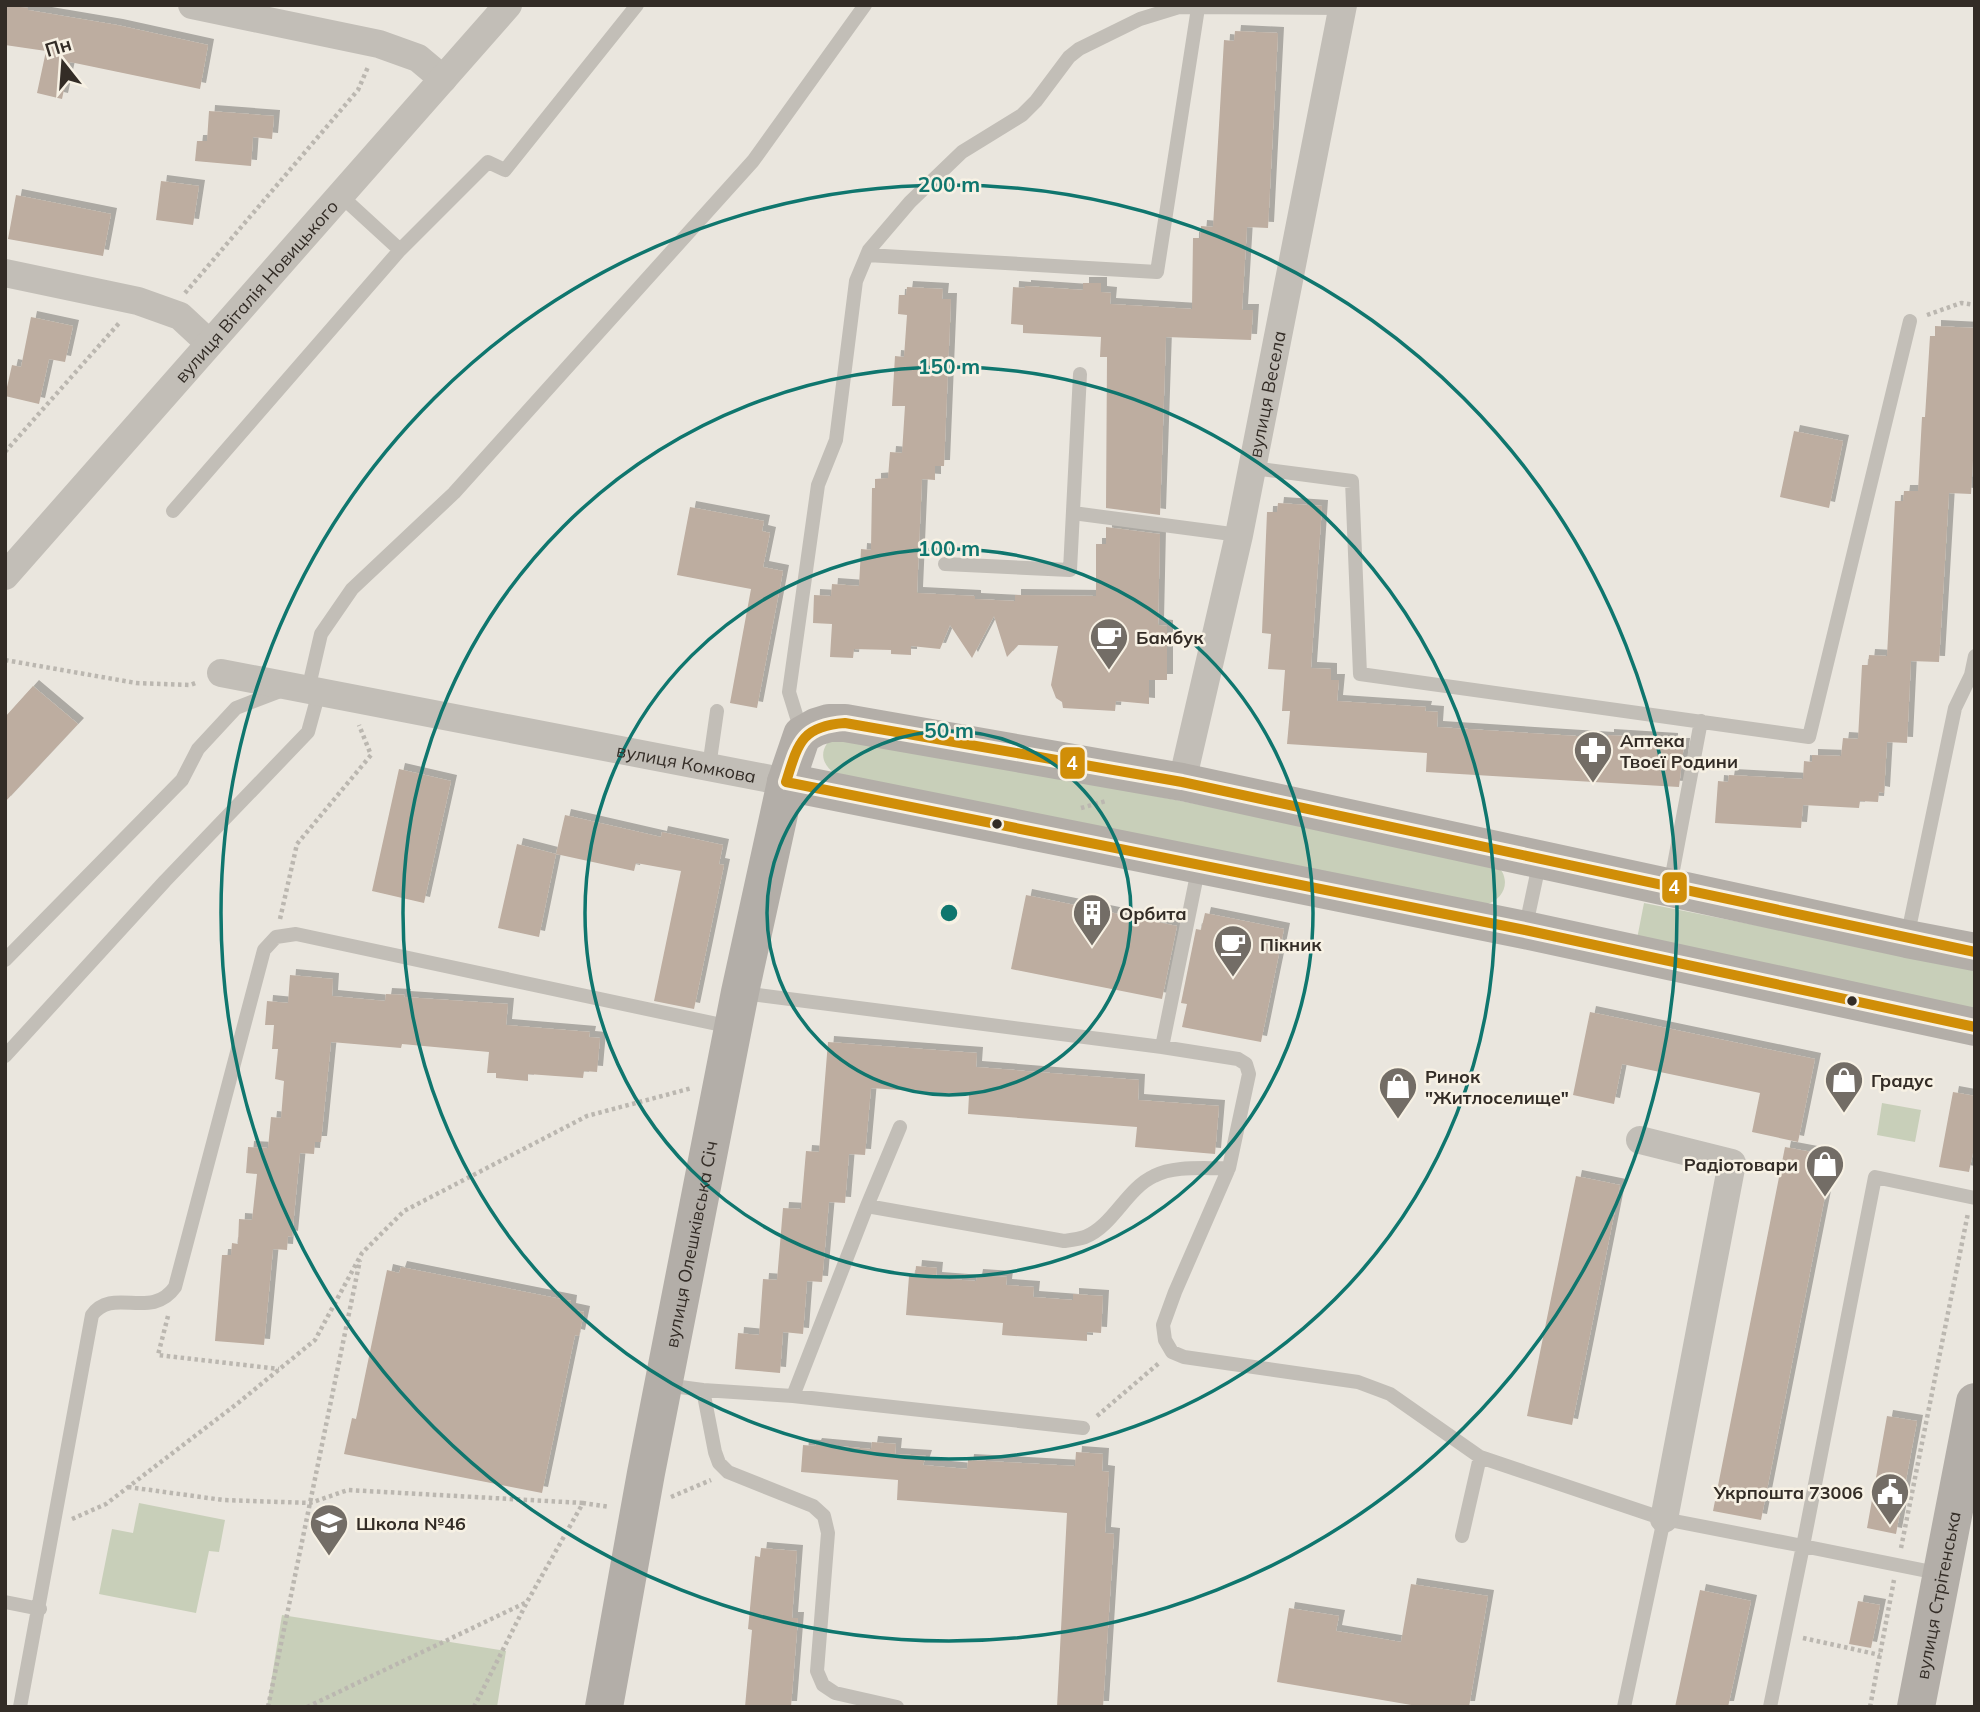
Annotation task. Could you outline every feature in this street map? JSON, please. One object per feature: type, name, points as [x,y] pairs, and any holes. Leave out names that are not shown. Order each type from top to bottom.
[{"type":"street","points":[[192,5],[379,44],[418,58],[443,79]]},
{"type":"street","name":"вулиця Віталія Новицького","points":[[5,576],[508,5]]},
{"type":"street","name":"вулиця Весела","points":[[1182,782],[1253,468],[1343,7]]},
{"type":"street","points":[[5,273],[138,301],[180,316],[209,343]]},
{"type":"street","name":"вулиця Комкова","points":[[221,673],[1200,864],[1525,930],[1975,1027]]},
{"type":"street","points":[[802,736],[816,727],[845,723],[1182,782],[1975,952]]},
{"type":"street","name":"вулиця Олешківська Січ","points":[[604,1707],[737,1010],[786,782],[802,736]]},
{"type":"street","points":[[1640,1140],[1732,1163],[1664,1519]]},
{"type":"street","name":"вулиця Стрітенська","points":[[1916,1707],[1974,1415]]},
{"type":"lane","points":[[173,510],[400,250],[488,162],[505,170],[637,5]]},
{"type":"lane","points":[[5,1056],[165,881],[308,732],[306,690],[321,634],[352,589],[454,493],[753,161],[865,5]]},
{"type":"lane","points":[[802,736],[789,692],[818,485],[836,440],[856,281],[867,255],[910,202],[962,152],[1022,115],[1069,57],[1079,49],[1140,19],[1179,7],[1343,7]]},
{"type":"lane","points":[[867,255],[1157,272],[1198,8]]},
{"type":"lane","points":[[340,195],[400,250]]},
{"type":"lane","points":[[1253,468],[1352,481],[1360,674],[1809,737],[1910,321]]},
{"type":"lane","points":[[945,564],[1070,570],[1080,374]]},
{"type":"lane","points":[[1073,513],[1239,535]]},
{"type":"lane","points":[[1907,939],[1955,708],[1971,674],[1975,656]]},
{"type":"lane","points":[[5,960],[182,780],[198,749],[236,708],[306,690]]},
{"type":"lane","points":[[709,767],[717,711]]},
{"type":"lane","points":[[1670,888],[1701,721]]},
{"type":"lane","points":[[1525,930],[1540,859]]},
{"type":"lane","points":[[1162,1047],[1200,864]]},
{"type":"lane","points":[[20,1707],[92,1315],[98,1306],[109,1303],[153,1304],[167,1298],[175,1287],[264,950],[276,937],[296,934],[737,1010],[1162,1047],[1238,1059],[1246,1064],[1249,1074],[1229,1168],[1163,1325],[1165,1340],[1172,1352],[1184,1357],[1358,1382],[1390,1394],[1480,1457],[1664,1519],[1942,1574]]},
{"type":"lane","points":[[793,1396],[900,1127]]},
{"type":"lane","points":[[867,1206],[1064,1241],[1085,1237],[1103,1225],[1142,1184],[1155,1175],[1171,1170],[1229,1168]]},
{"type":"lane","points":[[1769,1707],[1875,1178],[1973,1198]]},
{"type":"lane","points":[[664,1384],[1083,1428]]},
{"type":"lane","points":[[703,1390],[719,1463],[728,1472],[813,1506],[824,1516],[828,1532],[817,1671],[823,1685],[835,1693],[897,1707]]},
{"type":"lane","points":[[1462,1536],[1480,1457]]},
{"type":"lane","points":[[1624,1707],[1664,1519]]},
{"type":"lane","points":[[5,1602],[40,1609]]},
{"type":"path","points":[[168,312],[358,90],[379,44]]},
{"type":"path","points":[[5,452],[138,301]]},
{"type":"path","points":[[1910,321],[1961,303],[1975,305]]},
{"type":"path","points":[[5,660],[136,683],[190,685],[221,673]]},
{"type":"path","points":[[276,937],[297,844],[372,755],[349,698]]},
{"type":"path","points":[[1078,809],[1117,799]]},
{"type":"path","points":[[54,1527],[106,1504],[315,1340],[362,1253],[404,1211],[587,1116],[723,1080]]},
{"type":"path","points":[[1870,1707],[1973,1198]]},
{"type":"path","points":[[268,1707],[362,1253]]},
{"type":"path","points":[[175,1287],[158,1355],[280,1369]]},
{"type":"path","points":[[1083,1428],[1172,1352]]},
{"type":"path","points":[[128,1486],[223,1500],[310,1503],[348,1490],[583,1503],[640,1511],[728,1472]]},
{"type":"path","points":[[474,1707],[527,1602],[583,1503]]},
{"type":"path","points":[[307,1707],[527,1602]]},
{"type":"path","points":[[1785,1634],[1880,1655]]},
{"type":"green space","points":[[837,733],[1494,863],[1503,874],[1504,887],[1498,898],[1485,905],[835,774],[825,764],[823,753],[827,743]]},
{"type":"green space","points":[[1644,903],[1975,969],[1975,1012],[1636,944]]},
{"type":"green space","points":[[1882,1103],[1921,1110],[1915,1142],[1877,1135]]},
{"type":"green space","points":[[139,1503],[225,1520],[219,1552],[209,1551],[196,1613],[99,1594],[112,1529],[133,1533]]},
{"type":"green space","points":[[282,1615],[506,1651],[497,1707],[267,1707]]},
{"type":"building","points":[[5,5],[208,45],[200,89],[70,62],[62,99],[37,93],[46,51],[5,45]]},
{"type":"building","points":[[1235,31],[1278,33],[1268,228],[1247,227],[1242,310],[1253,310],[1251,340],[1166,337],[1160,515],[1106,508],[1107,357],[1100,357],[1101,337],[1023,333],[1023,325],[1011,324],[1013,287],[1083,290],[1083,283],[1101,283],[1101,292],[1111,293],[1110,304],[1192,309],[1193,238],[1200,238],[1201,226],[1213,227],[1224,40],[1234,41]]},
{"type":"building","points":[[209,111],[274,116],[272,139],[253,137],[251,166],[195,161],[197,141],[207,141]]},
{"type":"building","points":[[161,181],[199,186],[193,225],[156,220]]},
{"type":"building","points":[[16,195],[111,214],[103,256],[8,239]]},
{"type":"building","points":[[907,287],[943,289],[942,299],[951,299],[944,466],[935,466],[935,480],[922,479],[917,593],[1015,601],[1015,595],[1096,596],[1096,544],[1106,544],[1106,527],[1160,534],[1158,625],[1167,626],[1167,680],[1149,680],[1149,704],[1116,701],[1115,711],[1063,708],[1051,685],[1058,646],[1018,645],[1007,657],[994,616],[972,658],[950,625],[940,649],[911,646],[911,655],[891,654],[891,650],[854,649],[853,658],[830,657],[832,624],[813,623],[814,595],[831,596],[832,584],[859,586],[861,549],[871,550],[872,488],[875,488],[875,479],[888,478],[890,452],[902,453],[905,406],[892,406],[895,356],[904,357],[907,315],[898,314],[899,295],[906,295]]},
{"type":"building","points":[[31,317],[73,326],[65,362],[49,359],[39,404],[5,396],[12,365],[21,367]]},
{"type":"building","points":[[1935,326],[1975,328],[1975,426],[1971,494],[1949,493],[1939,662],[1911,661],[1907,743],[1887,742],[1884,793],[1879,792],[1878,802],[1860,801],[1859,808],[1803,805],[1801,828],[1715,823],[1718,781],[1728,782],[1729,775],[1803,779],[1804,761],[1812,762],[1812,755],[1841,756],[1843,738],[1858,739],[1862,665],[1868,665],[1869,655],[1887,656],[1895,501],[1903,501],[1904,491],[1918,491],[1930,336],[1935,336]]},
{"type":"building","points":[[1794,431],[1843,441],[1829,508],[1780,497]]},
{"type":"building","points":[[1278,503],[1322,506],[1311,668],[1331,669],[1331,680],[1339,680],[1337,701],[1426,707],[1425,711],[1438,712],[1437,727],[1608,738],[1608,735],[1672,739],[1672,744],[1684,744],[1679,787],[1426,772],[1427,753],[1287,744],[1290,711],[1282,711],[1285,670],[1268,669],[1271,634],[1262,633],[1267,512],[1277,512]]},
{"type":"building","points":[[690,507],[764,521],[762,531],[770,533],[763,567],[783,571],[757,708],[730,703],[751,589],[677,575]]},
{"type":"building","points":[[33,686],[78,724],[5,802],[5,717]]},
{"type":"building","points":[[399,769],[451,781],[424,903],[372,891]]},
{"type":"building","points":[[565,815],[661,837],[662,832],[723,845],[719,864],[724,865],[694,1009],[654,1001],[681,871],[636,863],[634,871],[556,854]]},
{"type":"building","points":[[517,844],[556,854],[539,937],[498,928]]},
{"type":"building","name":"Орбита","points":[[1026,895],[1177,926],[1162,999],[1011,969]]},
{"type":"building","name":"Пікник","points":[[1205,913],[1284,929],[1261,1042],[1182,1027],[1187,1004],[1181,1003],[1196,929],[1201,930]]},
{"type":"building","points":[[290,975],[333,979],[332,996],[385,1001],[386,994],[508,1004],[506,1025],[590,1032],[589,1037],[600,1038],[597,1072],[584,1071],[583,1078],[528,1074],[528,1081],[496,1078],[496,1073],[487,1073],[489,1052],[402,1044],[401,1048],[331,1042],[321,1142],[315,1142],[314,1154],[300,1153],[292,1237],[288,1236],[287,1250],[273,1249],[264,1345],[215,1341],[222,1255],[231,1255],[232,1243],[238,1244],[239,1219],[252,1220],[257,1174],[246,1173],[248,1147],[268,1148],[271,1117],[281,1118],[284,1081],[275,1079],[278,1049],[272,1049],[274,1025],[265,1025],[267,1001],[288,1003]]},
{"type":"building","points":[[1590,1012],[1815,1059],[1798,1142],[1752,1132],[1760,1093],[1622,1064],[1614,1104],[1573,1095]]},
{"type":"building","points":[[828,1042],[977,1053],[976,1067],[1139,1080],[1138,1100],[1219,1106],[1215,1154],[1135,1147],[1137,1127],[968,1114],[969,1095],[871,1088],[865,1155],[849,1154],[845,1203],[829,1202],[822,1282],[807,1281],[803,1334],[783,1332],[780,1373],[735,1369],[738,1333],[759,1335],[763,1279],[777,1280],[783,1208],[801,1209],[806,1151],[819,1152]]},
{"type":"building","points":[[1953,1092],[1975,1096],[1975,1143],[1969,1172],[1939,1167]]},
{"type":"building","points":[[1785,1147],[1833,1156],[1761,1520],[1713,1511]]},
{"type":"building","points":[[1576,1176],[1620,1185],[1572,1425],[1527,1416]]},
{"type":"building","points":[[916,1266],[937,1268],[936,1278],[976,1281],[977,1275],[1007,1277],[1006,1285],[1034,1287],[1033,1297],[1073,1300],[1073,1294],[1103,1296],[1101,1333],[1087,1332],[1087,1341],[1002,1335],[1003,1323],[906,1315],[909,1276],[915,1276]]},
{"type":"building","points":[[401,1267],[571,1301],[570,1309],[584,1312],[579,1336],[575,1335],[542,1493],[344,1454],[352,1418],[356,1419],[387,1270],[399,1273]]},
{"type":"building","points":[[1887,1416],[1917,1421],[1896,1534],[1867,1528]]},
{"type":"building","points":[[872,1442],[896,1444],[895,1454],[926,1456],[923,1465],[967,1469],[968,1460],[1075,1466],[1076,1452],[1103,1454],[1102,1471],[1109,1472],[1105,1533],[1114,1534],[1103,1707],[1057,1707],[1067,1513],[897,1500],[898,1480],[801,1472],[803,1445],[871,1449]]},
{"type":"building","points":[[761,1548],[797,1551],[792,1618],[798,1618],[791,1707],[745,1707],[752,1630],[748,1629],[755,1556],[760,1557]]},
{"type":"building","points":[[1411,1584],[1488,1596],[1469,1707],[1423,1707],[1277,1682],[1289,1608],[1339,1616],[1336,1631],[1401,1642]]},
{"type":"building","points":[[1700,1590],[1751,1601],[1728,1707],[1675,1707]]},
{"type":"building","points":[[1858,1601],[1880,1605],[1871,1648],[1849,1644]]},
{"type":"transit line","name":"4","points":[[1975,952],[1182,782],[845,723],[819,728],[810,733],[798,747],[786,782],[1525,930],[1975,1027]]},
{"type":"place","name":"Бамбук","points":[[1109,671]]},
{"type":"place","name":"Аптека Твоєї Родини","points":[[1593,784]]},
{"type":"place","name":"Орбита","points":[[1092,947]]},
{"type":"place","name":"Пікник","points":[[1233,978]]},
{"type":"place","name":"Градус","points":[[1844,1114]]},
{"type":"place","name":"Ринок \"Житлоселище\"","points":[[1398,1120]]},
{"type":"place","name":"Радіотовари","points":[[1825,1198]]},
{"type":"place","name":"Укрпошта 73006","points":[[1890,1526]]},
{"type":"place","name":"Школа №46","points":[[329,1557]]}]
